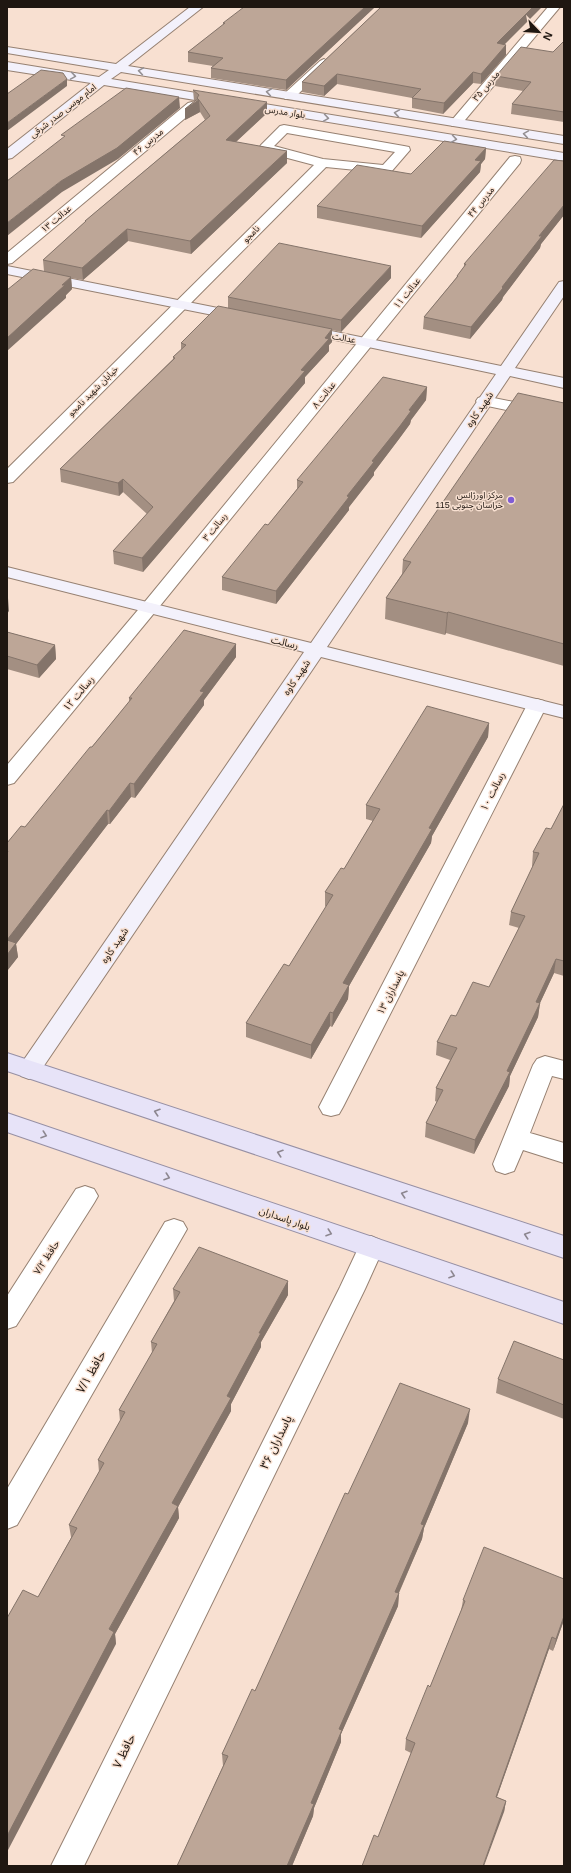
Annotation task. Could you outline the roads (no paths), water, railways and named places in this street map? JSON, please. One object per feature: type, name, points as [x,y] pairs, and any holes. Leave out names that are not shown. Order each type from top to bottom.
[{"type":"main road","points":[[18,1066],[564,1247]]},
{"type":"main road","name":"بلوار پاسداران","points":[[7,1122],[564,1313]]},
{"type":"street","name":"امام موسی صدر شرقی","points":[[7,155],[197,7]]},
{"type":"street","name":"مدرس ۳۵","points":[[456,123],[554,7]]},
{"type":"street","points":[[148,46],[150,60],[165,76]]},
{"type":"street","name":"بلوار مدرس","points":[[7,50],[564,140]]},
{"type":"street","points":[[289,96],[334,53]]},
{"type":"street","name":"بلوار مدرس","points":[[7,66],[564,157]]},
{"type":"street","name":"مدرس ۴۶","points":[[105,178],[192,106]]},
{"type":"street","points":[[284,129],[404,150],[386,168],[323,163],[264,148],[284,129]]},
{"type":"street","name":"مدرس ۴۴","points":[[447,244],[515,160]]},
{"type":"street","name":"نامجو","points":[[180,305],[323,163]]},
{"type":"street","name":"عدالت ۱۳","points":[[7,260],[105,178]]},
{"type":"street","name":"عدالت ۱۱","points":[[367,343],[447,244]]},
{"type":"street","points":[[7,270],[258,320]]},
{"type":"street","name":"شهید کاوه","points":[[18,1066],[315,650],[564,285]]},
{"type":"street","name":"خیابان شهید نامجو","points":[[7,478],[180,305]]},
{"type":"street","name":"عدالت","points":[[289,327],[564,383]]},
{"type":"street","name":"عدالت ۸","points":[[282,447],[367,343]]},
{"type":"street","points":[[484,401],[564,418]]},
{"type":"street","name":"رسالت ۳","points":[[149,608],[282,447]]},
{"type":"street","name":"رسالت","points":[[7,572],[564,712]]},
{"type":"street","name":"رسالت ۱۲","points":[[7,778],[149,608]]},
{"type":"street","name":"رسالت ۱۰","points":[[448,876],[537,705]]},
{"type":"street","name":"پاسداران ۱۳","points":[[331,1107],[448,876]]},
{"type":"street","points":[[505,1164],[545,1065],[564,1070]]},
{"type":"street","points":[[515,1138],[564,1153]]},
{"type":"street","name":"حافظ ۷/۲","points":[[7,1318],[85,1196]]},
{"type":"street","name":"حافظ ۷/۱","points":[[7,1516],[174,1229]]},
{"type":"street","name":"پاسداران ۳۶","points":[[180,1637],[352,1289],[371,1247]]},
{"type":"street","name":"حافظ ۷","points":[[67,1866],[180,1637]]},
{"type":"place","name":"مرکز اورژانس 115 خراسان جنوبی","points":[[511,500]]}]
